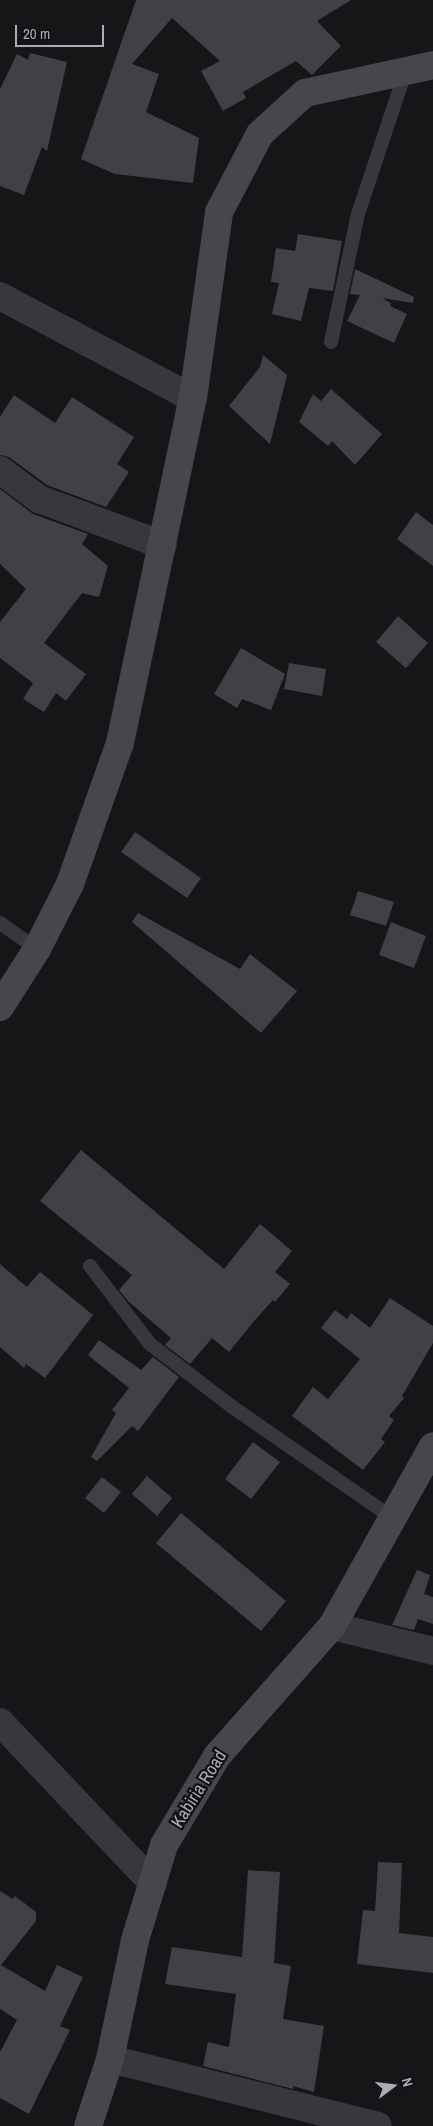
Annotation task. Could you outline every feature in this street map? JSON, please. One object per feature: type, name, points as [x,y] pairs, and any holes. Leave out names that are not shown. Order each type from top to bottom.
[{"type":"main road","points":[[0,1007],[37,949],[70,884],[120,743],[194,398],[219,212],[260,134],[304,93],[433,65]]},
{"type":"main road","name":"Kabiria Road","points":[[88,2126],[110,2059],[135,1940],[164,1844],[217,1756],[332,1626],[433,1446]]},
{"type":"street","points":[[0,296],[194,398]]},
{"type":"street","points":[[0,470],[40,499],[163,545]]},
{"type":"street","points":[[332,1626],[433,1651]]},
{"type":"street","points":[[0,1722],[153,1883]]},
{"type":"street","points":[[110,2059],[378,2126]]},
{"type":"lane","points":[[331,342],[358,214],[406,70]]},
{"type":"lane","points":[[0,923],[37,949]]},
{"type":"lane","points":[[90,1266],[150,1344],[231,1406],[393,1518]]},
{"type":"building","points":[[136,0],[351,0],[317,21],[341,46],[312,75],[296,61],[243,92],[246,98],[223,111],[201,71],[220,61],[172,18],[132,64],[159,74],[146,112],[199,138],[193,183],[115,174],[81,159]]},
{"type":"building","points":[[30,53],[67,62],[47,151],[42,147],[24,195],[0,186],[0,89],[17,54],[28,60]]},
{"type":"building","points":[[298,234],[342,241],[333,291],[309,288],[301,321],[272,314],[279,283],[271,282],[276,248],[295,251]]},
{"type":"building","points":[[355,269],[414,297],[413,303],[382,298],[391,303],[390,306],[407,314],[394,343],[347,321],[360,295],[350,294]]},
{"type":"building","points":[[263,355],[287,375],[270,444],[229,406],[260,367]]},
{"type":"building","points":[[331,389],[382,434],[355,465],[332,441],[328,446],[299,422],[313,394],[321,401]]},
{"type":"building","points":[[14,395],[55,423],[72,397],[134,437],[117,464],[129,472],[106,507],[47,485],[9,457],[0,455],[0,417]]},
{"type":"building","points":[[0,489],[33,514],[88,534],[82,544],[108,566],[99,597],[82,593],[44,643],[86,674],[66,701],[56,693],[44,712],[23,699],[33,683],[0,658],[0,622],[26,589],[0,564]]},
{"type":"building","points":[[416,512],[433,525],[433,566],[397,539]]},
{"type":"building","points":[[398,616],[428,643],[406,668],[376,642]]},
{"type":"building","points":[[241,648],[285,674],[271,710],[242,699],[237,708],[214,694]]},
{"type":"building","points":[[289,663],[326,669],[322,696],[284,689]]},
{"type":"building","points":[[135,832],[201,878],[187,898],[121,852]]},
{"type":"building","points":[[358,891],[394,902],[386,926],[350,915]]},
{"type":"building","points":[[138,913],[240,969],[250,954],[297,991],[261,1033],[132,922]]},
{"type":"building","points":[[391,922],[426,936],[414,968],[379,955]]},
{"type":"building","points":[[81,1150],[224,1269],[260,1224],[292,1251],[275,1272],[290,1284],[275,1302],[273,1300],[255,1320],[229,1352],[212,1338],[190,1364],[165,1345],[171,1338],[129,1302],[119,1290],[132,1275],[40,1201]]},
{"type":"building","points":[[0,1264],[27,1287],[40,1272],[93,1315],[45,1378],[26,1364],[24,1368],[0,1347]]},
{"type":"building","points":[[390,1298],[433,1326],[433,1343],[402,1396],[404,1398],[389,1416],[394,1420],[381,1439],[385,1442],[363,1470],[292,1416],[313,1387],[328,1399],[360,1359],[321,1328],[335,1310],[347,1319],[351,1313],[370,1328]]},
{"type":"building","points":[[99,1340],[141,1370],[153,1357],[179,1377],[138,1431],[132,1426],[97,1461],[91,1457],[116,1413],[112,1410],[129,1388],[88,1355]]},
{"type":"building","points":[[253,1442],[280,1462],[251,1499],[225,1479]]},
{"type":"building","points":[[147,1476],[172,1498],[157,1516],[132,1494]]},
{"type":"building","points":[[102,1477],[121,1492],[104,1513],[85,1498]]},
{"type":"building","points":[[181,1513],[286,1601],[261,1631],[156,1543]]},
{"type":"building","points":[[417,1570],[430,1575],[424,1594],[433,1597],[433,1624],[418,1619],[414,1630],[392,1625]]},
{"type":"building","points":[[378,1862],[402,1863],[399,1933],[433,1937],[433,1973],[357,1964],[363,1910],[375,1911]]},
{"type":"building","points":[[248,1870],[280,1872],[274,1963],[291,1966],[283,2019],[324,2026],[314,2092],[293,2086],[293,2089],[203,2066],[208,2042],[229,2047],[236,1994],[165,1984],[172,1947],[242,1957]]},
{"type":"building","points":[[0,1891],[13,1899],[15,1896],[36,1912],[36,1921],[1,1965],[45,1991],[57,1965],[83,1977],[60,2026],[70,2030],[29,2114],[0,2098],[0,2052],[17,2020],[0,2009]]}]
